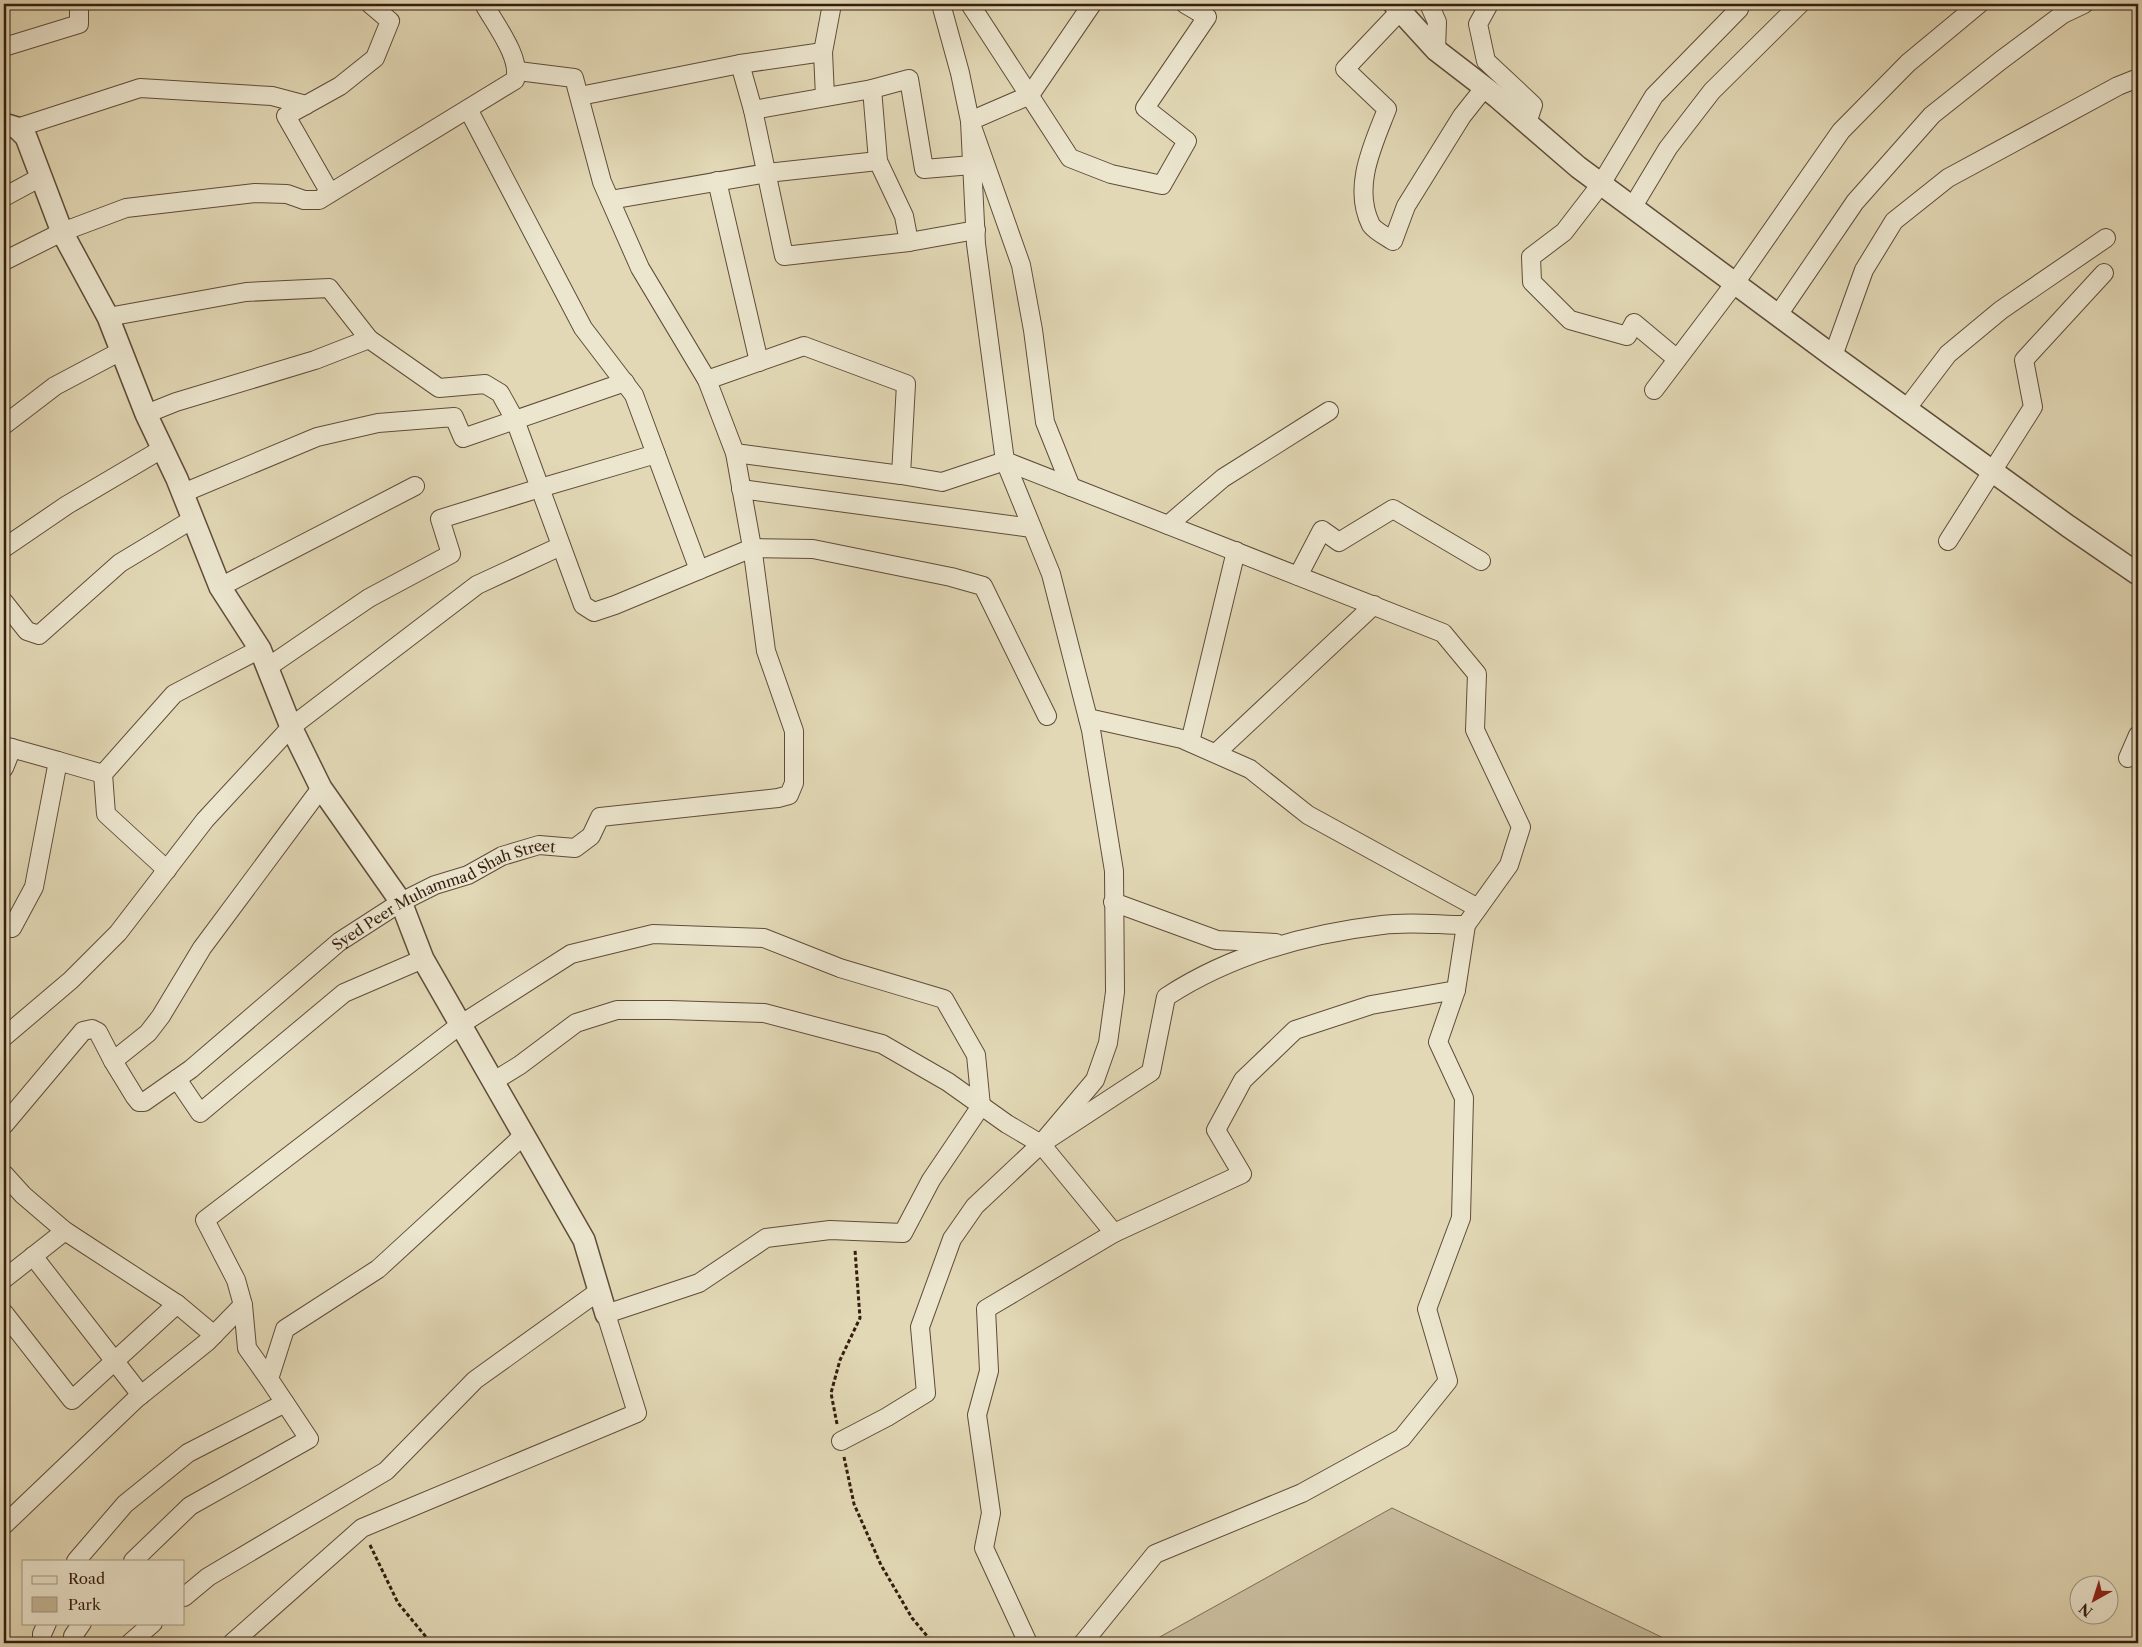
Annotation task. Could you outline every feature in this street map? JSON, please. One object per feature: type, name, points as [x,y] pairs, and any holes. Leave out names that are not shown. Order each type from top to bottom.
[{"type":"street","points":[[4,47],[79,24],[79,4]]},
{"type":"street","points":[[330,193],[286,116],[340,86],[375,58],[390,21],[370,4]]},
{"type":"street","points":[[4,261],[62,232],[126,208],[256,193],[287,194],[304,200],[318,200],[515,80],[518,72],[502,35],[484,4]]},
{"type":"street","points":[[825,97],[823,52],[832,4]]},
{"type":"street","points":[[941,4],[960,73],[970,121],[1021,265],[1034,330],[1046,422],[1072,487]]},
{"type":"street","points":[[970,4],[1070,158],[1111,174],[1162,185],[1187,141],[1145,108],[1207,17],[1185,4]]},
{"type":"street","points":[[970,121],[1030,95],[1092,4]]},
{"type":"street","points":[[1429,4],[1437,22],[1436,50]]},
{"type":"street","points":[[1489,4],[1478,24],[1486,61],[1533,105],[1527,123]]},
{"type":"street","points":[[1677,359],[1634,323],[1627,336],[1570,320],[1532,282],[1530,257],[1564,232],[1601,184],[1654,96],[1739,9],[1740,4]]},
{"type":"street","points":[[1632,208],[1668,148],[1712,91],[1800,4]]},
{"type":"street","points":[[1654,390],[1735,284],[1841,131],[1908,63],[1979,4]]},
{"type":"street","points":[[1778,315],[1855,202],[1932,115],[2055,20],[2084,4]]},
{"type":"street","points":[[1484,87],[1462,116],[1406,206],[1393,242],[1372,227],[1363,195],[1368,157],[1387,108],[1345,69],[1398,7],[1436,50],[1484,87],[1578,167],[1833,356],[2138,574]]},
{"type":"street","points":[[580,96],[740,64],[823,52]]},
{"type":"street","points":[[740,64],[753,110],[784,256],[909,242],[976,230]]},
{"type":"street","points":[[518,72],[574,78],[602,182],[640,268],[707,380],[735,452],[752,548]]},
{"type":"street","points":[[1833,356],[1864,270],[1894,222],[1948,178],[2118,86],[2138,78]]},
{"type":"street","points":[[753,110],[872,88],[909,79],[924,169],[972,165]]},
{"type":"street","points":[[10,126],[140,88],[272,96],[306,105]]},
{"type":"street","points":[[872,88],[878,161],[904,216],[909,242]]},
{"type":"street","points":[[468,109],[583,328],[634,395],[699,570]]},
{"type":"street","points":[[841,1441],[888,1417],[926,1393],[920,1327],[952,1239],[975,1206],[1040,1144],[1095,1080],[1108,1043],[1115,992],[1114,870],[1088,718],[1051,574],[1005,461],[976,230],[970,121]]},
{"type":"street","points":[[10,126],[26,137],[62,232],[108,317],[146,414],[183,493],[220,587],[264,658],[291,726],[321,788],[401,902],[423,959],[584,1240],[637,1413],[362,1528],[232,1643]]},
{"type":"street","points":[[610,200],[766,173],[878,161]]},
{"type":"street","points":[[4,197],[41,177]]},
{"type":"street","points":[[717,181],[759,362]]},
{"type":"street","points":[[1907,408],[1948,354],[2001,310],[2106,238]]},
{"type":"street","points":[[1948,541],[2033,407],[2024,360],[2104,273]]},
{"type":"street","points":[[108,317],[246,292],[329,288],[369,339],[439,388],[485,384],[500,393],[515,420],[583,605],[594,612],[752,548],[813,549],[951,576],[983,586],[1047,716]]},
{"type":"street","points":[[146,414],[176,402],[315,360],[369,339]]},
{"type":"street","points":[[707,380],[804,346],[906,384],[902,475]]},
{"type":"street","points":[[4,425],[55,386],[121,351]]},
{"type":"street","points":[[183,493],[317,437],[378,422],[454,417],[463,438],[625,382]]},
{"type":"street","points":[[1168,525],[1224,478],[1329,411]]},
{"type":"street","points":[[4,548],[67,505],[162,449]]},
{"type":"street","points":[[735,452],[942,482],[1005,461],[1443,632],[1477,674],[1476,730],[1521,827],[1509,865],[1466,925],[1456,990],[1438,1042],[1464,1098],[1462,1218],[1427,1309],[1448,1380],[1402,1438],[1302,1493],[1155,1554],[1083,1643]]},
{"type":"street","points":[[167,870],[106,814],[103,774],[174,694],[264,658],[451,554],[440,519],[656,454]]},
{"type":"street","points":[[220,587],[415,486]]},
{"type":"street","points":[[741,489],[1032,528]]},
{"type":"street","points":[[1298,576],[1322,530],[1339,542],[1393,509],[1481,561]]},
{"type":"street","points":[[4,602],[27,632],[39,635],[120,563],[193,519]]},
{"type":"street","points":[[4,1037],[70,980],[118,933],[205,820],[291,726],[477,585],[561,546]]},
{"type":"street","name":"Syed Peer Muhammad Shah Street","points":[[113,1061],[139,1102],[144,1102],[262,1010],[339,942],[401,902],[435,885],[468,875],[502,856],[539,845],[575,848],[591,836],[600,817],[778,798],[788,795],[794,783],[794,731],[766,651],[752,548]]},
{"type":"street","points":[[1190,742],[1236,551]]},
{"type":"street","points":[[1216,753],[1374,605]]},
{"type":"street","points":[[1088,718],[1190,742],[1250,769],[1308,814],[1478,908]]},
{"type":"street","points":[[2128,758],[2138,735]]},
{"type":"street","points":[[4,768],[8,747],[103,774]]},
{"type":"street","points":[[4,923],[12,928],[34,887],[58,761]]},
{"type":"street","points":[[4,1125],[83,1031],[92,1029],[98,1032],[113,1061],[148,1033],[161,1016],[202,948],[321,788]]},
{"type":"street","points":[[1113,902],[1218,940],[1282,943]]},
{"type":"street","points":[[1040,1144],[1151,1072],[1166,997],[1194,979],[1282,943],[1383,924],[1466,925]]},
{"type":"street","points":[[134,1560],[190,1506],[308,1439],[247,1348],[243,1305],[236,1280],[205,1220],[460,1025],[571,954],[653,934],[764,938],[840,968],[944,999],[976,1055],[981,1106],[931,1180],[903,1232],[830,1230],[766,1238],[699,1283],[606,1314]]},
{"type":"street","points":[[177,1078],[200,1113],[344,993],[423,959]]},
{"type":"street","points":[[1028,1643],[984,1548],[991,1513],[978,1415],[989,1371],[986,1309],[1114,1233],[1242,1174],[1216,1130],[1243,1080],[1295,1030],[1371,1005],[1456,990]]},
{"type":"street","points":[[494,1081],[520,1065],[576,1023],[617,1010],[764,1013],[882,1044],[948,1082],[1007,1124],[1040,1144],[1114,1233]]},
{"type":"street","points":[[269,1379],[285,1329],[378,1269],[524,1135]]},
{"type":"street","points":[[4,1174],[22,1195],[65,1231],[177,1304],[214,1335]]},
{"type":"street","points":[[4,1279],[65,1231]]},
{"type":"street","points":[[33,1256],[141,1395]]},
{"type":"street","points":[[185,1596],[208,1577],[386,1471],[475,1380],[599,1291]]},
{"type":"street","points":[[4,1313],[72,1400],[177,1304]]},
{"type":"street","points":[[4,1525],[141,1395],[214,1335],[243,1305]]},
{"type":"street","points":[[77,1560],[125,1504],[188,1453],[285,1403]]},
{"type":"street","points":[[42,1643],[42,1634],[46,1624]]},
{"type":"street","points":[[74,1643],[73,1636],[81,1624]]},
{"type":"street","points":[[130,1643],[152,1624]]},
{"type":"path","points":[[362,1528],[398,1603],[432,1643]]},
{"type":"green space","points":[[1392,1508],[1674,1643],[1149,1643]]}]
